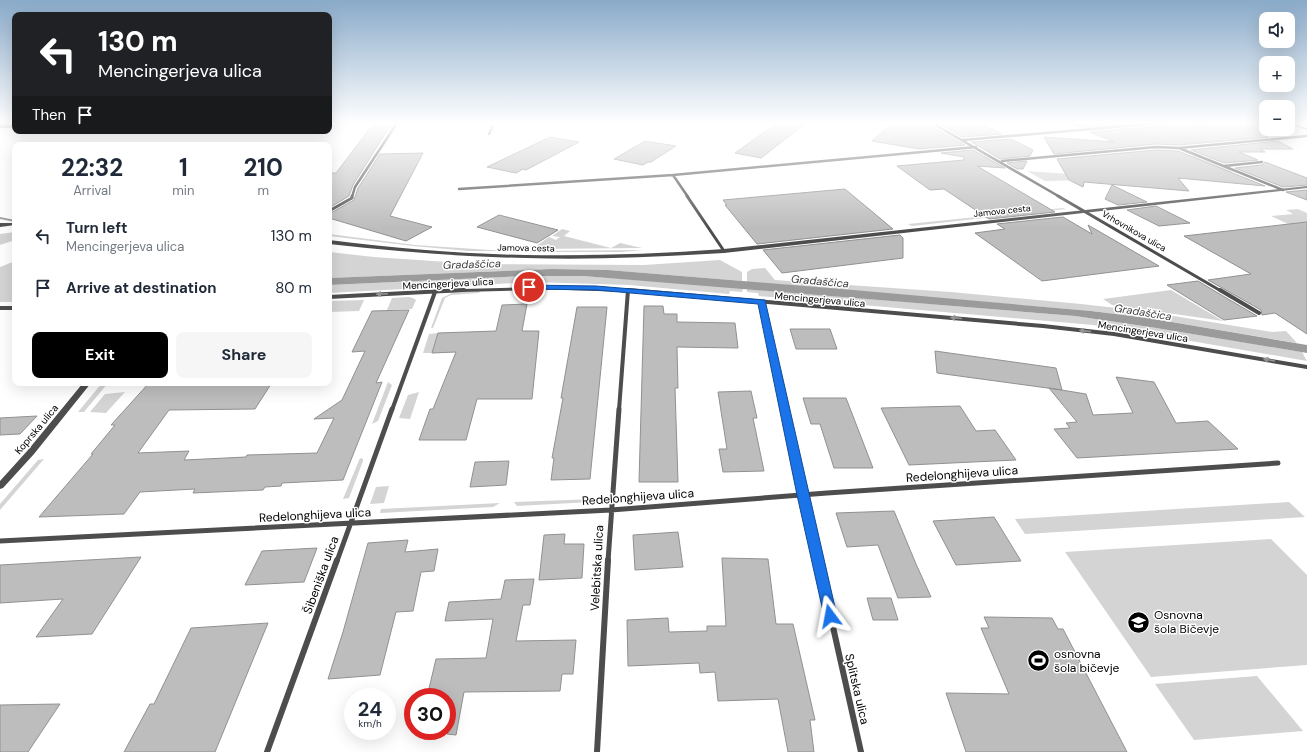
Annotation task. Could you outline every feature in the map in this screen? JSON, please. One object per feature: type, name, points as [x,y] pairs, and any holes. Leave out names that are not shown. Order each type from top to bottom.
[{"type":"street","points":[[332,209],[352,198],[355,187],[374,158]]},
{"type":"street","points":[[458,189],[673,175],[856,158]]},
{"type":"street","name":"Vrhovnikova ulica","points":[[994,158],[1259,313]]},
{"type":"street","points":[[1001,162],[1041,158]]},
{"type":"street","name":"Jamova cesta","points":[[1203,158],[1283,190]]},
{"type":"street","name":"Jamova cesta","points":[[1223,166],[1262,162]]},
{"type":"street","points":[[673,175],[724,251]]},
{"type":"street","name":"Jamova cesta","points":[[332,242],[456,254],[538,257],[636,256],[724,251],[1307,187]]},
{"type":"street","points":[[0,225],[12,224]]},
{"type":"street","name":"Mencingerjeva ulica","points":[[332,297],[538,287],[628,290],[1043,326],[1114,334],[1307,367]]},
{"type":"street","name":"Velebitska ulica","points":[[597,752],[611,510],[628,290]]},
{"type":"street","name":"Šibeniška ulica","points":[[267,752],[352,523],[435,292]]},
{"type":"street","name":"Splitska ulica","points":[[762,302],[803,495],[861,752]]},
{"type":"street","points":[[0,308],[12,308]]},
{"type":"street","name":"Koprska ulica","points":[[0,486],[85,386]]},
{"type":"street","name":"Redelonghijeva ulica","points":[[0,542],[611,510],[803,495],[1278,463]]},
{"type":"shaded area","points":[[1195,158],[1200,158],[1234,172],[1198,168],[1176,171],[1183,179],[1145,174],[1083,180],[1045,181],[1027,171],[1097,176],[1198,162]]},
{"type":"shaded area","points":[[1063,208],[1066,209],[912,226],[908,224]]},
{"type":"shaded area","points":[[1298,209],[1307,213],[1307,233],[1271,216],[1293,214],[1286,210]]},
{"type":"shaded area","points":[[562,229],[570,231],[564,236],[611,248],[620,243],[642,248],[532,249],[549,237],[556,240],[560,237],[552,236]]},
{"type":"shaded area","points":[[12,232],[12,241],[0,245],[0,234]]},
{"type":"shaded area","points":[[332,234],[415,245],[505,251],[469,251],[332,236]]},
{"type":"shaded area","points":[[644,250],[620,252],[528,251]]},
{"type":"shaded area","points":[[332,252],[374,257],[477,264],[644,265],[720,260],[742,272],[742,281],[608,270],[552,269],[332,278]]},
{"type":"shaded area","points":[[12,262],[12,302],[0,302],[0,267]]},
{"type":"shaded area","points":[[765,268],[775,280],[951,292],[1143,311],[1272,332],[1286,331],[1297,343],[1148,318],[1091,311],[747,282],[747,272],[752,269]]},
{"type":"shaded area","points":[[552,269],[608,270],[1091,311],[1148,318],[1307,345],[1307,353],[1075,316],[583,276],[527,276],[332,285],[332,278]]},
{"type":"shaded area","points":[[527,276],[583,276],[743,288],[742,292],[730,291],[729,294],[629,285],[532,282],[332,293],[332,285]]},
{"type":"shaded area","points":[[747,289],[1075,316],[1302,352],[1307,361],[1093,325],[759,296],[758,293],[747,292]]},
{"type":"shaded area","points":[[1171,290],[1223,321],[1112,305],[1103,299]]},
{"type":"shaded area","points":[[480,291],[479,293],[451,295],[445,298],[433,328],[431,328],[442,298],[452,293]]},
{"type":"shaded area","points":[[409,297],[416,300],[412,309],[387,310],[392,298]]},
{"type":"shaded area","points":[[364,300],[359,311],[332,312],[332,301]]},
{"type":"shaded area","points":[[438,333],[432,353],[423,353],[429,334]]},
{"type":"shaded area","points":[[388,382],[392,385],[378,421],[372,424]]},
{"type":"shaded area","points":[[100,386],[106,386],[84,412],[78,412]]},
{"type":"shaded area","points":[[125,392],[106,413],[90,412],[105,394]]},
{"type":"shaded area","points":[[419,392],[410,419],[399,418],[408,395]]},
{"type":"shaded area","points":[[360,458],[363,459],[363,461],[349,498],[343,499]]},
{"type":"shaded area","points":[[44,459],[0,510],[0,504],[38,460]]},
{"type":"shaded area","points":[[389,486],[384,503],[370,504],[376,487]]},
{"type":"shaded area","points":[[597,499],[591,502],[517,506],[514,502]]},
{"type":"shaded area","points":[[1289,502],[1305,517],[1025,534],[1015,519]]},
{"type":"shaded area","points":[[500,503],[493,507],[380,513],[381,509]]},
{"type":"shaded area","points":[[332,512],[331,514],[322,516],[262,519],[264,515]]},
{"type":"shaded area","points":[[1271,539],[1307,575],[1307,665],[1151,677],[1065,552]]},
{"type":"shaded area","points":[[1257,676],[1303,731],[1194,740],[1155,684]]},
{"type":"building","points":[[347,158],[370,158],[353,185],[349,196],[332,206],[332,173],[336,173]]},
{"type":"building","points":[[377,158],[420,158],[390,216],[432,227],[406,241],[332,219],[332,212],[354,200],[358,188]]},
{"type":"building","points":[[506,158],[549,158],[526,170],[523,169],[516,173],[487,167]]},
{"type":"building","points":[[616,158],[657,158],[643,165],[614,159]]},
{"type":"building","points":[[964,158],[987,158],[1005,168],[977,166],[1055,212],[989,219],[944,189],[930,190],[897,166],[964,160]]},
{"type":"building","points":[[1196,158],[1265,186],[1178,178],[1189,191],[1084,182],[1083,187],[1069,180],[1057,159]]},
{"type":"building","points":[[1212,158],[1253,158],[1258,160],[1224,163]]},
{"type":"building","points":[[1027,161],[1023,169],[1017,169],[1007,163]]},
{"type":"building","points":[[1265,162],[1307,178],[1307,185],[1283,187],[1235,168],[1262,165]]},
{"type":"building","points":[[1112,185],[1147,202],[1118,205],[1105,199]]},
{"type":"building","points":[[845,189],[893,229],[757,244],[725,205],[727,205],[723,200]]},
{"type":"building","points":[[1307,190],[1307,200],[1286,192]]},
{"type":"building","points":[[1156,206],[1190,223],[1159,226],[1127,210]]},
{"type":"building","points":[[499,215],[558,230],[537,243],[477,227]]},
{"type":"building","points":[[1063,217],[1092,234],[1088,225],[1159,266],[1042,281],[975,233],[1005,229],[997,224]]},
{"type":"building","points":[[1307,222],[1307,334],[1275,313],[1262,315],[1261,310],[1208,280],[1251,274],[1184,236]]},
{"type":"building","points":[[900,235],[903,238],[903,258],[782,273],[763,250]]},
{"type":"building","points":[[1198,281],[1257,316],[1224,320],[1167,285]]},
{"type":"building","points":[[527,304],[522,331],[539,331],[532,399],[477,399],[466,440],[419,440],[430,409],[433,409],[456,352],[432,353],[438,333],[496,331],[502,305]]},
{"type":"building","points":[[644,306],[663,306],[664,314],[677,314],[677,322],[735,323],[738,348],[677,347],[678,388],[675,388],[678,482],[639,482]]},
{"type":"building","points":[[577,307],[607,307],[590,479],[551,480],[554,458],[552,458],[563,398],[561,398]]},
{"type":"building","points":[[409,310],[376,383],[382,382],[343,480],[282,483],[281,486],[265,487],[263,490],[193,493],[195,489],[140,492],[124,514],[39,517],[93,454],[91,454],[115,425],[111,425],[146,386],[270,386],[255,409],[169,410],[138,453],[189,451],[184,460],[246,457],[247,455],[317,453],[334,418],[314,419],[342,400],[365,351],[352,352],[372,311]]},
{"type":"building","points":[[790,329],[830,329],[837,349],[796,349]]},
{"type":"building","points":[[935,351],[1056,368],[1062,390],[937,373]]},
{"type":"building","points":[[1116,377],[1154,382],[1176,423],[1208,421],[1238,449],[1077,458],[1054,429],[1070,428],[1066,423],[1077,422],[1049,388],[1086,394],[1093,415],[1133,413]]},
{"type":"building","points":[[751,391],[757,418],[753,418],[764,471],[723,472],[719,449],[727,449],[718,392]]},
{"type":"building","points":[[803,398],[846,398],[873,468],[834,468],[820,424],[811,424]]},
{"type":"building","points":[[960,406],[976,431],[995,430],[1016,460],[909,465],[881,408]]},
{"type":"building","points":[[37,416],[20,434],[0,435],[0,418]]},
{"type":"building","points":[[509,461],[506,485],[470,487],[475,462]]},
{"type":"building","points":[[894,511],[931,597],[898,598],[878,545],[847,547],[836,513]]},
{"type":"building","points":[[994,517],[1021,561],[956,565],[933,521]]},
{"type":"building","points":[[678,532],[683,567],[635,570],[633,535]]},
{"type":"building","points":[[565,534],[564,544],[584,544],[582,578],[539,580],[544,535]]},
{"type":"building","points":[[408,540],[405,552],[438,549],[434,571],[421,572],[413,611],[396,612],[380,675],[328,679],[368,543]]},
{"type":"building","points":[[317,548],[304,582],[245,585],[262,551]]},
{"type":"building","points":[[141,557],[92,634],[36,637],[63,599],[0,603],[0,565]]},
{"type":"building","points":[[722,558],[768,559],[776,624],[793,624],[815,720],[810,720],[814,752],[788,752],[778,699],[718,701],[715,672],[700,673],[699,663],[628,666],[627,620],[668,618],[669,632],[707,631],[707,626],[726,626]]},
{"type":"building","points":[[534,579],[530,605],[523,605],[516,641],[576,640],[573,674],[562,674],[560,691],[464,692],[456,735],[456,688],[429,688],[436,659],[486,658],[493,619],[445,621],[449,602],[501,599],[505,580]]},
{"type":"building","points":[[867,598],[891,598],[898,620],[873,620]]},
{"type":"building","name":"osnovna šola bičevje","points":[[984,617],[1052,618],[1058,629],[1063,629],[1127,752],[966,752],[946,693],[1009,694],[981,628],[989,628]]},
{"type":"building","points":[[268,623],[215,752],[124,752],[150,704],[154,704],[191,628]]},
{"type":"building","points":[[60,704],[28,752],[0,752],[0,705]]},
{"type":"waterway","points":[[0,218],[12,220]]},
{"type":"place","name":"Osnovna šola Bičevje","points":[[1138,622]]},
{"type":"place","name":"osnovna šola bičevje","points":[[1038,661]]},
{"type":"route","points":[[529,287],[596,288],[696,295],[762,302],[830,616]]},
{"type":"water label","name":"Gradaščica","points":[[472,264]]},
{"type":"water label","name":"Gradaščica","points":[[820,281]]},
{"type":"water label","name":"Gradaščica","points":[[1143,312]]}]
